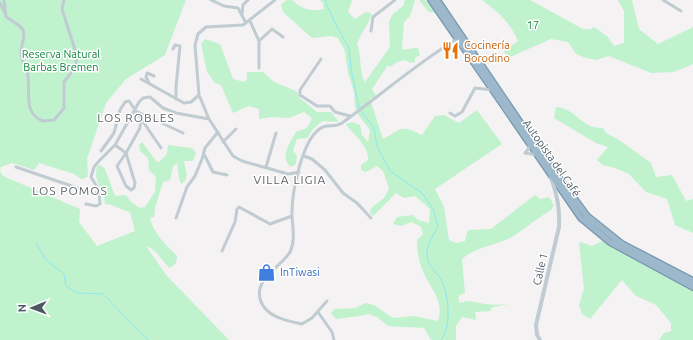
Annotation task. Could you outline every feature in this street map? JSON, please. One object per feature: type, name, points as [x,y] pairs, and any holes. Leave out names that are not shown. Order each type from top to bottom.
[{"type":"highway","name":"Autopista del Café","points":[[431,0],[581,218],[610,242],[693,287]]},
{"type":"highway","name":"Autopista del Café","points":[[438,0],[542,155],[587,216],[622,244],[693,281]]},
{"type":"street","points":[[4,0],[6,17]]},
{"type":"street","points":[[0,3],[6,17],[22,29],[24,33],[22,60],[28,74],[27,96],[34,116],[43,121],[54,120],[64,108],[64,82],[76,66],[76,53],[62,9],[64,0]]},
{"type":"street","points":[[211,0],[224,6],[235,6],[248,22],[260,41],[259,68]]},
{"type":"street","points":[[242,16],[243,5],[248,0]]},
{"type":"street","points":[[275,0],[248,22],[239,26],[206,27],[198,34],[196,45],[199,95],[209,119],[233,156],[242,161],[288,174],[298,172]]},
{"type":"street","points":[[371,31],[373,18],[395,0]]},
{"type":"street","points":[[663,0],[681,11]]},
{"type":"street","points":[[260,41],[272,29],[284,37]]},
{"type":"street","points":[[327,301],[318,312],[302,324],[282,320],[268,311],[260,298],[261,285],[290,251],[294,230],[292,203],[298,172],[315,132],[327,124],[338,125],[392,86],[433,53],[458,38]]},
{"type":"street","points":[[173,49],[175,45],[180,46],[176,99]]},
{"type":"street","points":[[321,59],[300,90],[300,95],[317,106],[330,106],[335,112],[350,116]]},
{"type":"street","points":[[148,83],[147,73],[154,76]]},
{"type":"street","points":[[141,80],[184,103],[191,102],[199,95]]},
{"type":"street","points":[[450,113],[455,116],[462,112],[475,88],[493,90]]},
{"type":"street","points":[[86,204],[96,206],[100,204],[99,190],[92,181],[92,173],[98,162],[115,145],[139,102],[147,97],[154,100],[163,108],[176,113],[209,119]]},
{"type":"street","points":[[101,151],[114,133],[120,110],[125,102],[129,101],[136,108],[161,148]]},
{"type":"street","points":[[138,112],[183,133]]},
{"type":"street","points":[[115,145],[126,153],[135,183],[134,188],[131,190],[126,186],[117,166],[126,153],[140,128],[141,117]]},
{"type":"street","points":[[223,142],[236,129]]},
{"type":"street","points":[[176,218],[187,187],[195,176],[208,144],[218,132]]},
{"type":"street","points":[[266,168],[276,133]]},
{"type":"street","points":[[529,143],[528,149],[525,153],[537,155]]},
{"type":"street","points":[[204,154],[213,172],[227,175]]},
{"type":"street","points":[[304,156],[312,159],[325,170],[343,193],[357,203],[371,218]]},
{"type":"street","points":[[16,167],[95,194],[99,190]]},
{"type":"street","name":"Calle 1","points":[[540,340],[537,335],[536,325],[559,227],[559,200],[549,172]]},
{"type":"street","points":[[559,200],[563,198],[569,200]]},
{"type":"street","points":[[222,251],[235,222],[237,209],[239,207],[270,224],[292,216]]},
{"type":"street","points":[[318,312],[332,332],[334,340]]},
{"type":"green space","name":"Reserva Natural Barbas Bremen","points":[[0,0],[186,0],[165,55],[126,79],[106,103],[87,159],[88,175],[86,178],[81,179],[74,174],[39,163],[34,170],[12,163],[1,167],[0,171]]},
{"type":"green space","points":[[287,0],[292,0],[303,8],[315,10],[324,9],[323,3],[320,0],[352,0],[348,12],[355,19],[366,12],[372,14],[357,44],[360,54],[362,75],[365,82],[390,47],[389,22],[393,14],[403,6],[405,0],[415,0],[410,16],[404,22],[402,49],[406,50],[418,48],[420,55],[415,58],[415,62],[410,63],[406,60],[397,62],[390,67],[388,65],[372,89],[376,96],[370,99],[383,139],[401,129],[409,130],[422,135],[435,116],[444,115],[459,123],[477,110],[502,144],[435,189],[444,207],[449,240],[456,243],[465,241],[468,230],[491,229],[535,195],[540,199],[549,197],[554,205],[551,210],[510,238],[479,249],[462,259],[465,293],[460,295],[458,298],[460,303],[470,301],[491,305],[509,304],[493,307],[490,311],[475,312],[476,320],[462,317],[456,326],[456,340],[431,340],[424,328],[388,326],[377,317],[368,314],[336,319],[331,313],[334,309],[356,308],[365,303],[374,305],[393,318],[414,316],[438,321],[440,310],[438,300],[423,271],[418,256],[417,240],[423,234],[421,227],[412,222],[401,226],[393,224],[397,217],[413,215],[418,220],[429,223],[430,209],[415,196],[404,198],[396,193],[373,216],[370,213],[371,208],[384,198],[389,188],[383,171],[377,166],[366,172],[361,170],[361,165],[368,160],[368,155],[360,140],[346,124],[352,122],[360,125],[362,135],[368,142],[370,130],[359,116],[355,107],[354,92],[348,73],[345,51],[338,38],[331,36],[312,38],[283,12],[281,4]]},
{"type":"green space","points":[[419,0],[425,0],[436,13],[429,12]]},
{"type":"green space","name":"17","points":[[482,0],[530,0],[583,29],[591,29],[594,27],[607,36],[614,46],[624,43],[624,11],[618,0],[632,0],[639,29],[658,44],[693,27],[693,64],[674,72],[651,73],[609,56],[596,60],[586,58],[576,54],[568,42],[551,39],[510,57],[506,56],[504,51],[518,41],[512,29],[503,18]]},
{"type":"green space","points":[[205,39],[220,44],[233,79],[244,82],[247,79],[247,72],[263,72],[274,82],[296,91],[300,98],[317,112],[331,112],[339,122],[323,121],[314,128],[307,138],[297,139],[293,150],[297,156],[296,164],[291,167],[286,159],[289,145],[296,132],[307,128],[312,118],[304,112],[289,118],[272,117],[259,119],[259,109],[249,106],[233,113],[221,85],[215,83],[207,72],[201,44]]},
{"type":"green space","points":[[556,107],[569,111],[589,125],[603,128],[606,133],[619,140],[651,163],[656,177],[672,175],[686,201],[693,199],[693,233],[675,225],[667,199],[646,192],[629,174],[603,165],[597,160],[608,147],[596,143],[554,118]]},
{"type":"green space","points":[[142,142],[156,161],[159,162],[167,154],[168,145],[192,148],[196,153],[193,161],[184,161],[187,175],[185,181],[181,184],[177,163],[173,166],[170,180],[163,182],[155,208],[154,217],[150,218],[157,234],[177,256],[176,263],[170,268],[156,252],[146,246],[167,276],[229,340],[0,340],[0,171],[3,176],[80,209],[79,222],[97,246],[135,231],[130,212],[105,204],[96,175],[98,165],[105,169],[115,196],[126,195],[131,202],[140,208],[145,207],[155,192],[156,177],[149,170],[148,158],[140,151],[139,145]]},
{"type":"green space","points":[[602,241],[693,291],[693,340],[659,340],[664,333],[671,331],[671,323],[656,305],[636,296],[622,280],[590,319],[582,314],[579,305],[584,288],[579,243],[581,242],[592,246]]},
{"type":"waterway","points":[[325,0],[335,23],[349,48],[351,69],[359,108]]},
{"type":"waterway","points":[[361,111],[374,128],[377,146],[390,171],[422,193],[433,209],[438,227],[429,244],[427,256],[441,280],[446,293],[448,319],[447,327],[441,340]]},
{"type":"waterway","points":[[36,243],[46,260],[64,274],[66,286],[77,293],[103,294],[148,340]]},
{"type":"place","name":"Cocinería Borodino","points":[[451,51]]},
{"type":"place","name":"InTiwasi","points":[[267,272]]},
{"type":"district","name":"LOS ROBLES","points":[[136,118]]},
{"type":"district","name":"VILLA LIGIA","points":[[290,180]]},
{"type":"district","name":"LOS POMOS","points":[[70,191]]}]
